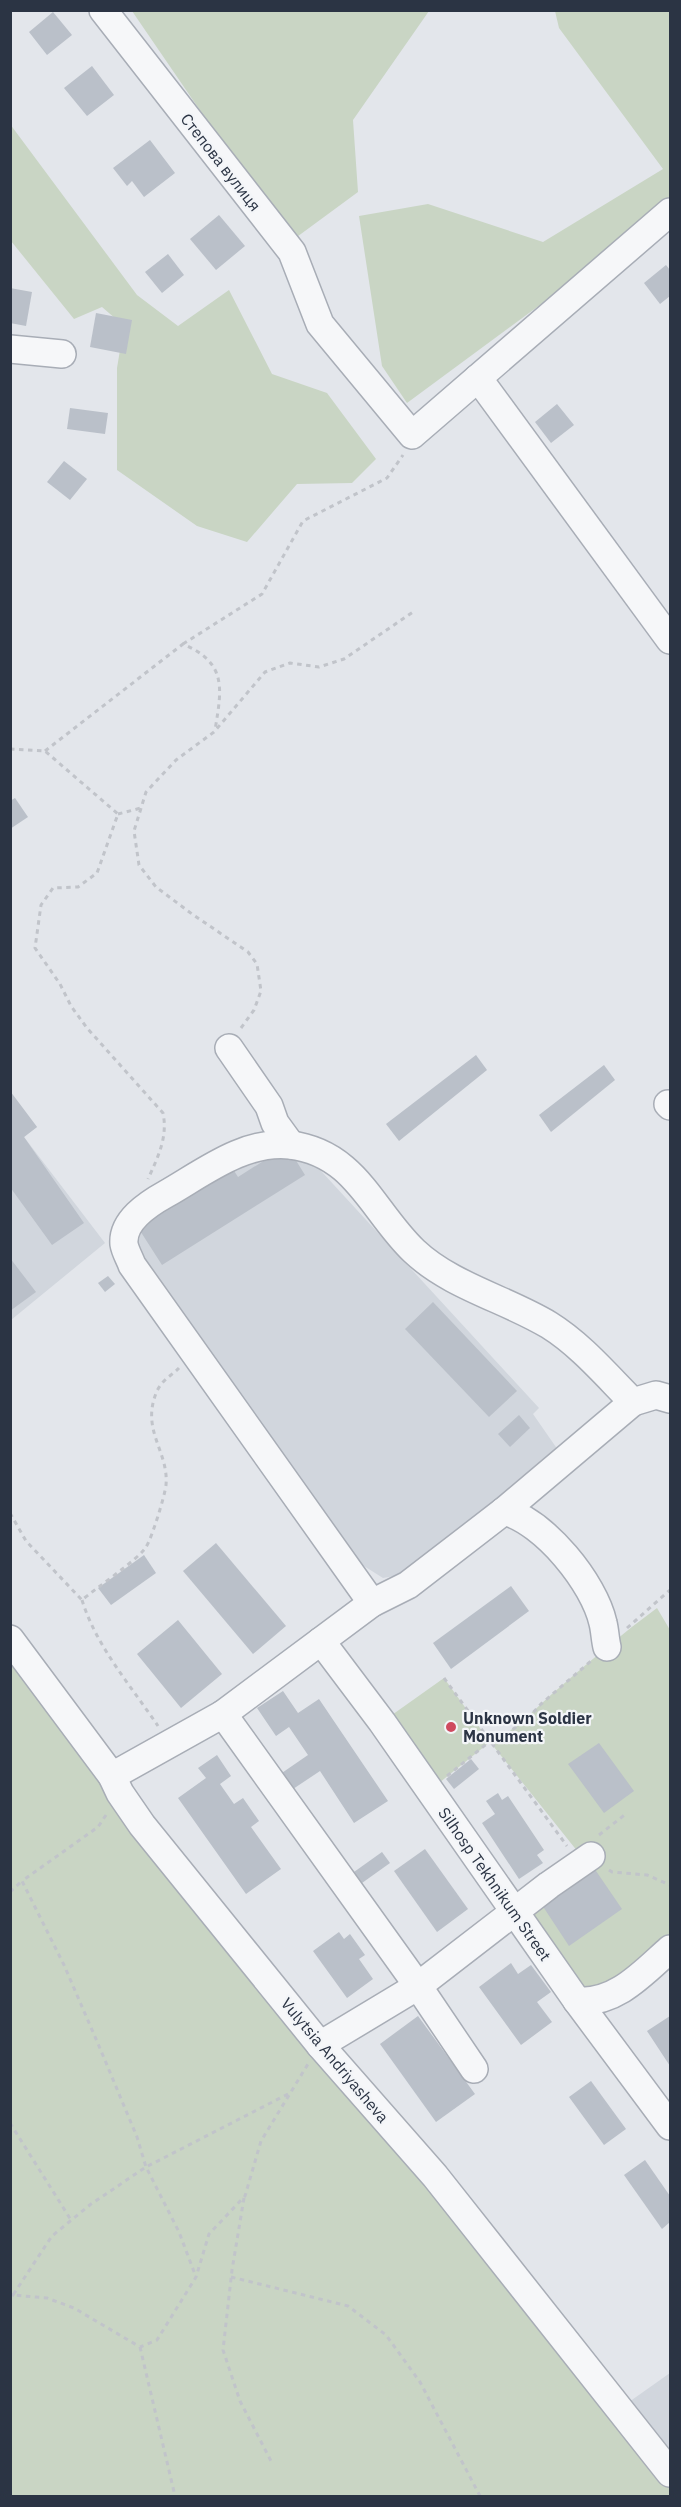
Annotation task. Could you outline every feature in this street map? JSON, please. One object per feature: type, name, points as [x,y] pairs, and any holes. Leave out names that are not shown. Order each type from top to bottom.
[{"type":"street","name":"Степова вулиця","points":[[103,10],[292,252],[320,324],[412,435]]},
{"type":"street","points":[[412,435],[670,212]]},
{"type":"street","points":[[10,349],[62,354]]},
{"type":"street","points":[[478,378],[670,640]]},
{"type":"street","points":[[229,1048],[269,1106],[274,1123],[291,1145]]},
{"type":"street","points":[[116,1785],[171,1744],[224,1714],[372,1603],[408,1585],[657,1396],[583,1351],[549,1326],[442,1272],[416,1252],[392,1228],[359,1180],[329,1157],[291,1145],[265,1145],[242,1151],[151,1202],[130,1222],[124,1243],[132,1265],[372,1603]]},
{"type":"street","points":[[504,1511],[518,1515],[543,1534],[560,1551],[587,1586],[603,1623],[607,1647]]},
{"type":"street","name":"Vulytsia Andriyasheva","points":[[10,1639],[116,1785],[142,1825],[320,2045],[435,2176],[670,2473]]},
{"type":"street","name":"Silhosp Tekhnikum Street","points":[[321,1641],[382,1722],[577,2001],[670,2126]]},
{"type":"street","points":[[224,1714],[418,1986],[474,2069]]},
{"type":"street","points":[[320,2045],[418,1986],[585,1860]]},
{"type":"street","points":[[577,2001],[588,2002],[626,1988],[670,1949]]},
{"type":"path","points":[[45,751],[183,644],[262,594],[303,520],[387,478],[405,451],[402,446],[412,435]]},
{"type":"path","points":[[229,1048],[254,1010],[261,990],[257,964],[248,952],[192,915],[156,887],[140,865],[134,831],[146,792],[176,760],[214,732],[265,672],[290,663],[319,667],[344,659],[413,612]]},
{"type":"path","points":[[183,644],[202,652],[216,668],[220,698],[214,732]]},
{"type":"path","points":[[10,749],[45,751],[118,814]]},
{"type":"path","points":[[118,814],[141,808]]},
{"type":"path","points":[[118,814],[97,873],[78,887],[53,888],[41,905],[35,948],[87,1028],[163,1113],[166,1126],[161,1151],[146,1182]]},
{"type":"path","points":[[82,1600],[146,1547],[166,1485],[164,1468],[153,1433],[151,1419],[153,1402],[157,1390],[165,1379],[184,1362],[188,1344]]},
{"type":"path","points":[[10,1513],[26,1541],[82,1600],[87,1617],[105,1649],[171,1744]]},
{"type":"path","points":[[429,1791],[489,1742],[505,1735],[527,1719],[670,1590]]},
{"type":"path","points":[[444,1678],[489,1742],[585,1860],[612,1872],[647,1875],[670,1885]]},
{"type":"path","points":[[10,1892],[98,1827],[116,1785]]},
{"type":"path","points":[[585,1860],[600,1833],[627,1813]]},
{"type":"path","points":[[22,1881],[64,1965],[137,2137],[146,2167],[179,2232],[196,2277]]},
{"type":"path","points":[[272,2463],[240,2401],[223,2350],[231,2277],[244,2196],[261,2140],[320,2045]]},
{"type":"path","points":[[10,2300],[52,2236],[90,2204],[146,2167],[288,2094]]},
{"type":"path","points":[[10,2123],[71,2220]]},
{"type":"path","points":[[140,2347],[157,2340],[196,2277],[208,2235],[244,2196]]},
{"type":"path","points":[[231,2277],[348,2306],[386,2335],[420,2382],[480,2496]]},
{"type":"path","points":[[12,2295],[46,2298],[74,2308],[140,2347],[175,2496]]},
{"type":"shaded area","points":[[10,1091],[37,1127],[24,1137],[105,1243],[11,1320]]},
{"type":"shaded area","points":[[279,1146],[311,1160],[539,1408],[533,1414],[558,1450],[406,1574],[383,1578],[356,1561],[135,1248],[134,1223],[227,1163]]},
{"type":"shaded area","points":[[670,2373],[670,2458],[629,2402]]},
{"type":"green space","points":[[132,11],[429,11],[353,120],[358,192],[290,242]]},
{"type":"green space","points":[[555,11],[670,11],[670,201],[586,271],[407,403],[382,366],[359,216],[428,204],[543,242],[663,169],[559,28]]},
{"type":"green space","points":[[10,124],[137,295],[178,326],[229,290],[272,374],[327,393],[376,459],[352,483],[297,484],[247,542],[197,526],[117,470],[117,368],[124,326],[102,307],[74,319],[11,241]]},
{"type":"green space","points":[[657,1608],[670,1630],[670,1949],[588,2002],[515,1912],[582,1857],[490,1742],[518,1725],[595,1657]]},
{"type":"green space","points":[[10,1639],[670,2482],[670,2496],[11,2496]]},
{"type":"green space","points":[[444,1678],[490,1742],[429,1791],[382,1722]]},
{"type":"building","points":[[53,12],[72,35],[47,55],[29,32]]},
{"type":"building","points":[[92,66],[114,95],[87,116],[64,88]]},
{"type":"building","points":[[150,140],[175,173],[144,197],[132,181],[127,186],[113,168]]},
{"type":"building","points":[[219,215],[245,246],[216,270],[190,239]]},
{"type":"building","points":[[168,254],[184,275],[162,293],[145,272]]},
{"type":"building","points":[[666,265],[670,270],[670,296],[660,304],[644,283]]},
{"type":"building","points":[[10,288],[32,292],[26,326],[10,323]]},
{"type":"building","points":[[96,313],[132,320],[126,354],[90,347]]},
{"type":"building","points":[[557,404],[574,425],[551,443],[535,422]]},
{"type":"building","points":[[70,408],[108,413],[105,434],[67,429]]},
{"type":"building","points":[[64,461],[87,479],[70,500],[47,482]]},
{"type":"building","points":[[15,798],[28,817],[10,829],[10,801]]},
{"type":"building","points":[[476,1055],[487,1070],[399,1141],[386,1124]]},
{"type":"building","points":[[604,1065],[615,1080],[551,1132],[539,1115]]},
{"type":"building","points":[[10,1091],[37,1127],[24,1137],[84,1223],[52,1245],[10,1187]]},
{"type":"building","points":[[287,1146],[305,1175],[162,1265],[137,1226],[231,1166],[238,1177]]},
{"type":"building","points":[[10,1258],[36,1292],[10,1311]]},
{"type":"building","points":[[108,1276],[115,1284],[105,1292],[98,1283]]},
{"type":"building","points":[[433,1302],[517,1391],[489,1417],[405,1329]]},
{"type":"building","points":[[519,1415],[530,1428],[510,1447],[498,1434]]},
{"type":"building","points":[[216,1543],[286,1626],[253,1654],[183,1571]]},
{"type":"building","points":[[144,1555],[156,1573],[111,1605],[98,1588]]},
{"type":"building","points":[[511,1586],[529,1611],[451,1669],[433,1643]]},
{"type":"building","points":[[178,1620],[222,1674],[181,1708],[137,1654]]},
{"type":"building","points":[[283,1691],[298,1713],[319,1699],[388,1801],[354,1823],[320,1771],[287,1793],[276,1777],[308,1755],[289,1727],[276,1736],[257,1708]]},
{"type":"building","points":[[599,1743],[634,1791],[604,1813],[568,1764]]},
{"type":"building","points":[[217,1755],[231,1776],[220,1784],[234,1804],[243,1798],[259,1821],[251,1827],[281,1869],[246,1894],[178,1798],[206,1778],[198,1768]]},
{"type":"building","points":[[471,1759],[479,1769],[454,1789],[446,1779]]},
{"type":"building","points":[[498,1793],[502,1800],[508,1796],[544,1850],[537,1855],[543,1863],[519,1879],[482,1823],[495,1814],[486,1801]]},
{"type":"building","points":[[425,1849],[468,1909],[437,1932],[394,1871]]},
{"type":"building","points":[[382,1852],[390,1863],[362,1883],[354,1872]]},
{"type":"building","points":[[594,1868],[622,1909],[569,1946],[542,1905]]},
{"type":"building","points":[[339,1932],[344,1939],[350,1934],[365,1955],[359,1959],[373,1979],[347,1998],[313,1951]]},
{"type":"building","points":[[511,1963],[518,1974],[531,1965],[551,1992],[537,2002],[552,2022],[521,2045],[479,1987]]},
{"type":"building","points":[[418,2016],[475,2094],[436,2122],[380,2044]]},
{"type":"building","points":[[670,2016],[670,2066],[647,2031]]},
{"type":"building","points":[[591,2081],[626,2129],[604,2145],[569,2097]]},
{"type":"building","points":[[645,2160],[670,2196],[670,2222],[662,2229],[624,2175]]},
{"type":"place","name":"Unknown Soldier Monument","points":[[451,1727]]}]
